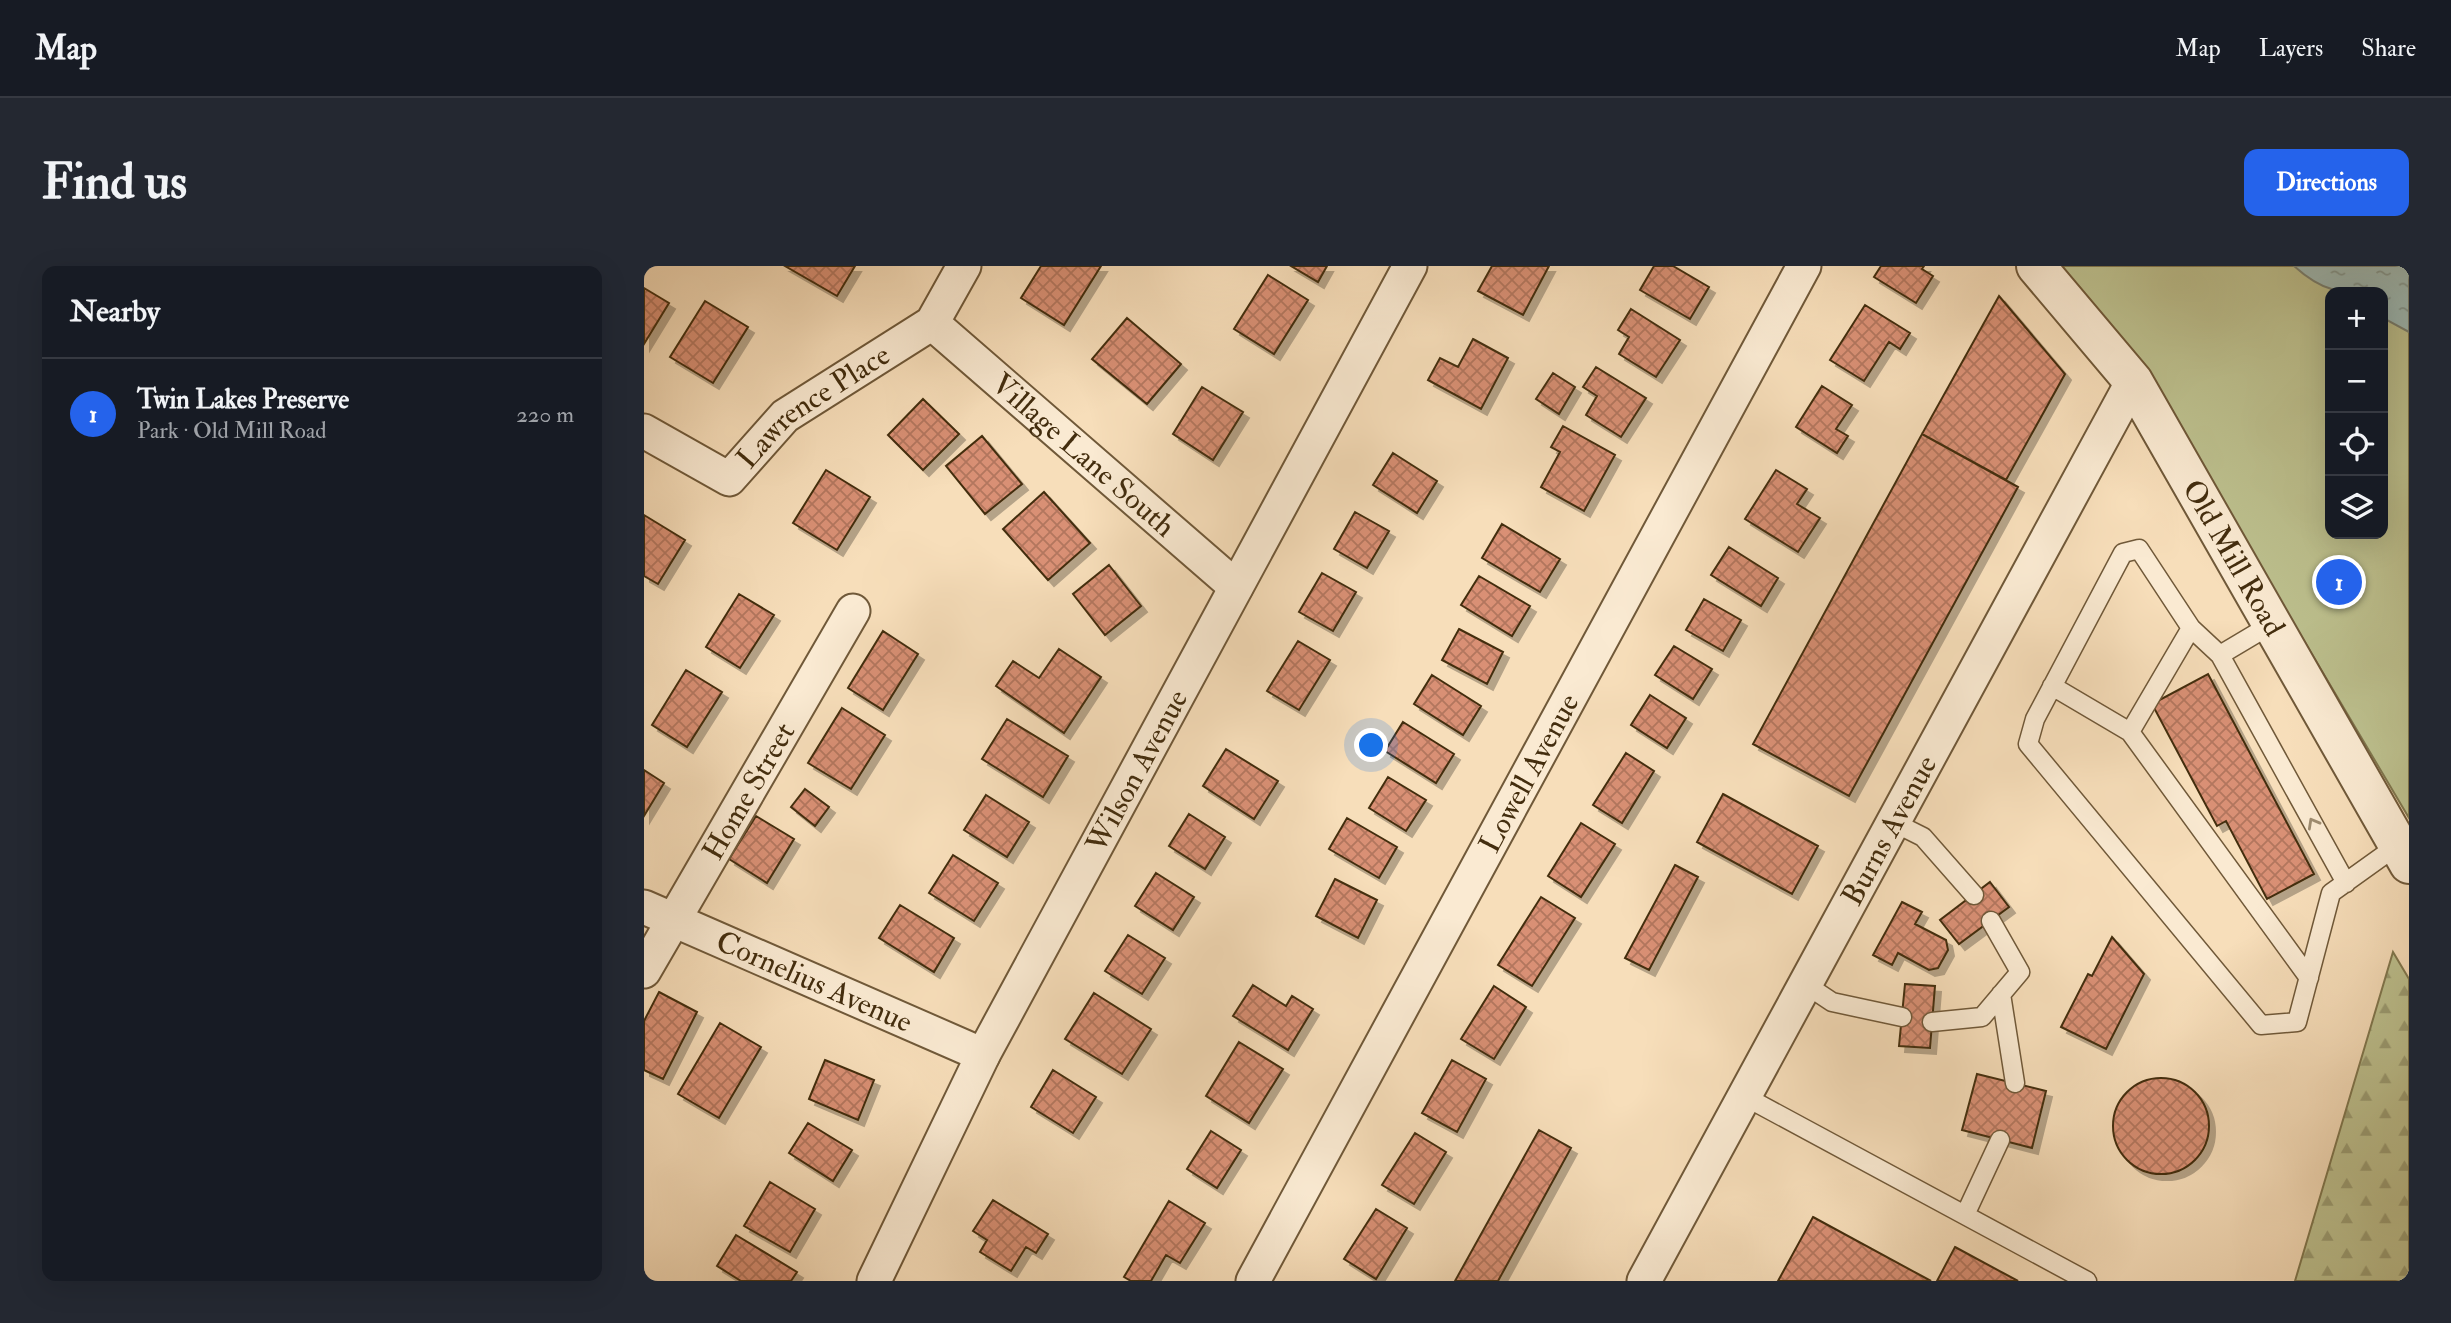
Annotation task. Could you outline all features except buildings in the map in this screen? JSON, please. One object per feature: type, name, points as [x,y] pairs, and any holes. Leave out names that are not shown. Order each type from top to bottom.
[{"type":"street","name":"Lawrence Place","points":[[644,431],[729,479],[785,416],[932,323],[964,266]]},
{"type":"street","name":"Wilson Avenue","points":[[874,1281],[983,1055],[1410,266]]},
{"type":"street","name":"Lowell Avenue","points":[[1252,1281],[1804,266]]},
{"type":"street","name":"Old Mill Road","points":[[2036,266],[2133,381],[2404,854]]},
{"type":"street","name":"Village Lane South","points":[[932,323],[1236,587]]},
{"type":"street","name":"Burns Avenue","points":[[1644,1281],[2133,381]]},
{"type":"street","name":"Home Street","points":[[644,971],[658,914],[853,611]]},
{"type":"street","name":"Cornelius Avenue","points":[[658,914],[983,1055]]},
{"type":"lane","points":[[2346,883],[2220,655],[2191,628],[2139,550],[2123,553],[2035,719],[2028,744],[2261,1025],[2297,1022],[2331,894],[2346,883],[2404,854]]},
{"type":"lane","points":[[2220,655],[2272,624]]},
{"type":"lane","points":[[2130,732],[2191,628]]},
{"type":"lane","points":[[2052,686],[2130,732],[2309,978]]},
{"type":"lane","points":[[1893,822],[1923,837],[1973,895]]},
{"type":"lane","points":[[1932,1022],[1982,1017],[2020,972],[1990,921]]},
{"type":"lane","points":[[1805,984],[1832,1002],[1902,1017]]},
{"type":"lane","points":[[2001,994],[2015,1083]]},
{"type":"lane","points":[[1744,1096],[2087,1281]]},
{"type":"lane","points":[[1965,1215],[2000,1140]]},
{"type":"green space","points":[[2058,266],[2409,266],[2409,818],[2141,366]]},
{"type":"green space","points":[[2393,952],[2409,979],[2409,1281],[2295,1281]]},
{"type":"water","points":[[2294,266],[2409,266],[2409,332],[2388,321],[2388,287],[2325,287]]},
{"type":"place","name":"Twin Lakes Preserve","points":[[2339,582]]}]
